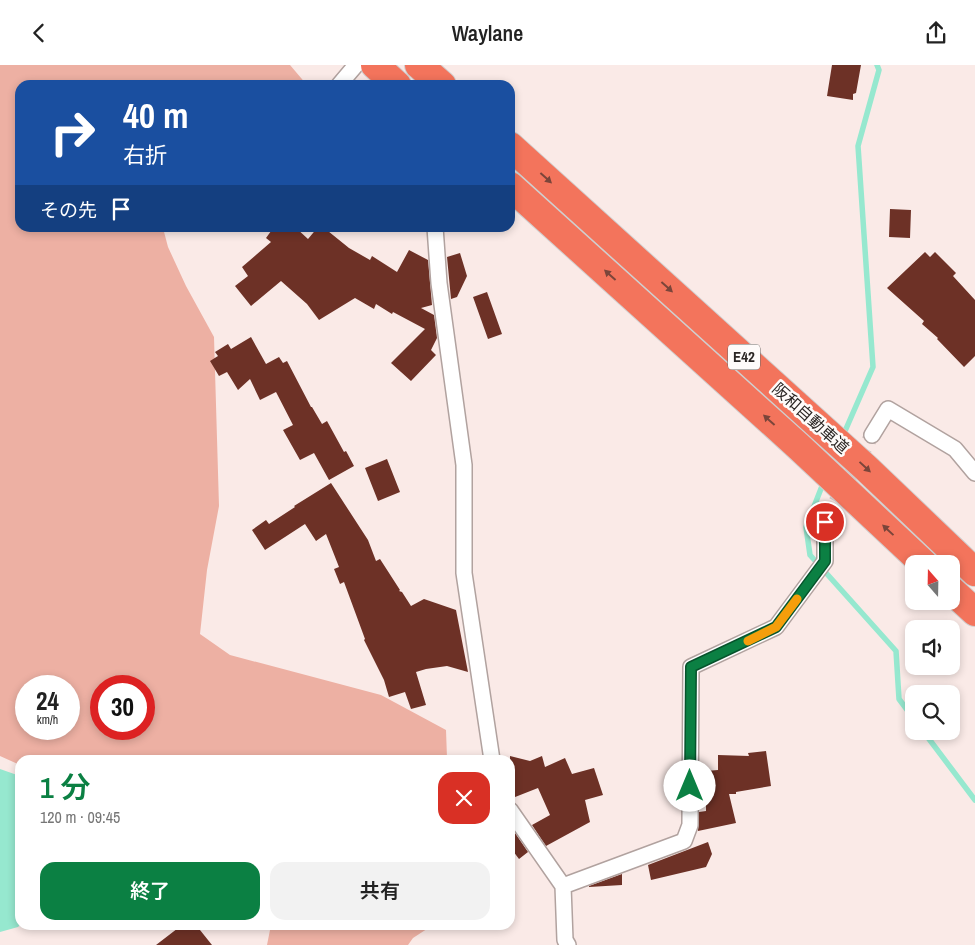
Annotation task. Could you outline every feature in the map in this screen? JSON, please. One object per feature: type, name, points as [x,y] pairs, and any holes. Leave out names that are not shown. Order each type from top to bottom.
[{"type":"highway","points":[[375,65],[392,80]]},
{"type":"highway","points":[[419,65],[436,80]]},
{"type":"highway","name":"阪和自動車道","points":[[515,151],[866,468],[975,572]]},
{"type":"highway","name":"阪和自動車道","points":[[515,191],[790,439],[914,555]]},
{"type":"highway","points":[[960,598],[975,612]]},
{"type":"street","points":[[343,80],[356,65]]},
{"type":"street","points":[[435,232],[438,283],[464,465],[464,573],[491,755]]},
{"type":"street","points":[[872,435],[888,409],[955,449],[975,473]]},
{"type":"street","points":[[563,887],[684,841],[690,825],[691,667],[776,627],[825,561],[825,522]]},
{"type":"street","points":[[515,817],[563,887],[565,940],[568,945]]},
{"type":"shaded area","points":[[0,65],[290,65],[303,80],[15,80],[15,232],[164,232],[168,247],[186,286],[214,337],[219,506],[207,570],[200,634],[230,655],[381,695],[446,730],[447,755],[15,755],[15,763],[0,756]]},
{"type":"shaded area","points":[[0,769],[15,774],[15,928],[0,932]]},
{"type":"shaded area","points":[[270,930],[425,930],[413,938],[408,945],[267,945]]},
{"type":"building","points":[[832,65],[861,65],[853,100],[827,96]]},
{"type":"building","points":[[890,209],[911,210],[910,238],[889,237]]},
{"type":"building","points":[[270,232],[300,232],[308,239],[314,232],[329,232],[349,248],[370,260],[372,256],[397,272],[409,250],[428,260],[432,305],[421,308],[434,315],[437,338],[431,350],[436,355],[411,381],[391,363],[425,329],[393,312],[392,314],[376,304],[374,309],[355,298],[319,320],[307,304],[281,281],[251,306],[235,286],[248,276],[242,267],[271,242],[266,238]]},
{"type":"building","points":[[925,252],[930,257],[935,252],[956,273],[953,276],[975,300],[975,356],[964,367],[938,338],[922,324],[924,321],[887,288]]},
{"type":"building","points":[[460,253],[467,276],[457,297],[451,299],[447,257]]},
{"type":"building","points":[[487,292],[502,334],[488,339],[473,297]]},
{"type":"building","points":[[251,337],[266,364],[279,357],[283,363],[287,361],[311,407],[322,424],[327,421],[354,466],[329,480],[314,453],[300,460],[283,430],[293,425],[276,392],[260,400],[250,379],[238,390],[227,372],[219,376],[210,361],[218,356],[215,352],[228,344],[231,349]]},
{"type":"building","points":[[387,459],[400,492],[378,501],[365,468]]},
{"type":"building","points":[[331,483],[368,540],[376,561],[380,559],[399,591],[402,592],[411,606],[424,599],[456,610],[468,672],[447,666],[416,672],[426,705],[411,709],[405,692],[389,697],[384,680],[364,640],[344,582],[340,584],[334,569],[339,567],[326,534],[316,541],[305,524],[265,550],[252,530],[266,520],[269,524]]},
{"type":"building","points":[[766,751],[771,786],[729,794],[736,823],[698,831],[699,812],[706,811],[706,771],[718,770],[718,755],[749,756],[748,753]]},
{"type":"building","points":[[542,756],[545,767],[565,758],[572,774],[594,768],[603,795],[585,800],[590,822],[546,846],[532,825],[550,815],[538,788],[515,797],[515,757],[530,761]]},
{"type":"building","points":[[515,833],[528,852],[519,859],[515,854]]},
{"type":"building","points":[[708,842],[712,854],[706,867],[651,880],[648,865]]},
{"type":"building","points":[[622,874],[622,885],[589,887],[589,886]]},
{"type":"building","points":[[176,930],[200,930],[212,945],[156,945]]},
{"type":"waterway","points":[[842,438],[873,367],[858,146],[879,70],[877,65]]},
{"type":"waterway","points":[[824,481],[806,527],[810,555],[896,651],[899,699],[905,707]]},
{"type":"waterway","points":[[930,740],[975,800]]},
{"type":"tunnel","points":[[825,522],[872,435]]},
{"type":"slow traffic","points":[[748,641],[776,627],[797,599]]},
{"type":"route","points":[[690,786],[691,667],[776,627],[825,561],[825,522]]}]
